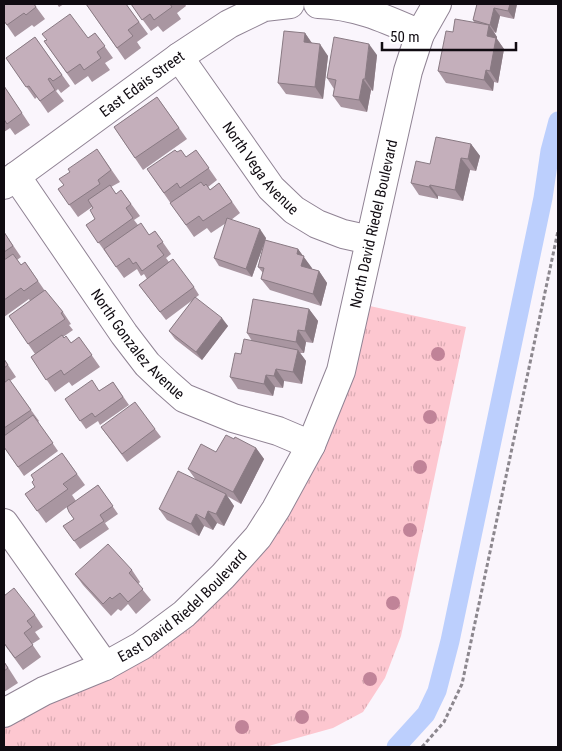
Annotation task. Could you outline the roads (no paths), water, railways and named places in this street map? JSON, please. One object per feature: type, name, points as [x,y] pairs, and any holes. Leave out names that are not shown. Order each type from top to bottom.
[{"type":"street","name":"East Edais Street","points":[[10,180],[179,57],[229,24],[264,7],[290,4]]},
{"type":"street","points":[[318,4],[331,4],[366,11],[420,34]]},
{"type":"street","name":"North David Riedel Boulevard","points":[[311,445],[341,370],[408,71],[420,34],[437,4]]},
{"type":"street","name":"North Vega Avenue","points":[[179,57],[271,188],[294,210],[317,224],[343,234],[370,240]]},
{"type":"street","name":"North Gonzalez Avenue","points":[[10,180],[147,364],[184,398],[233,418],[278,431],[311,445]]},
{"type":"street","name":"East David Riedel Boulevard","points":[[4,713],[44,690],[105,666],[141,646],[177,619],[223,576],[258,537],[276,509],[311,445]]},
{"type":"street","points":[[4,523],[105,666]]},
{"type":"waterway","points":[[396,747],[426,714],[437,691],[450,641],[543,198],[550,151],[558,121]]}]
